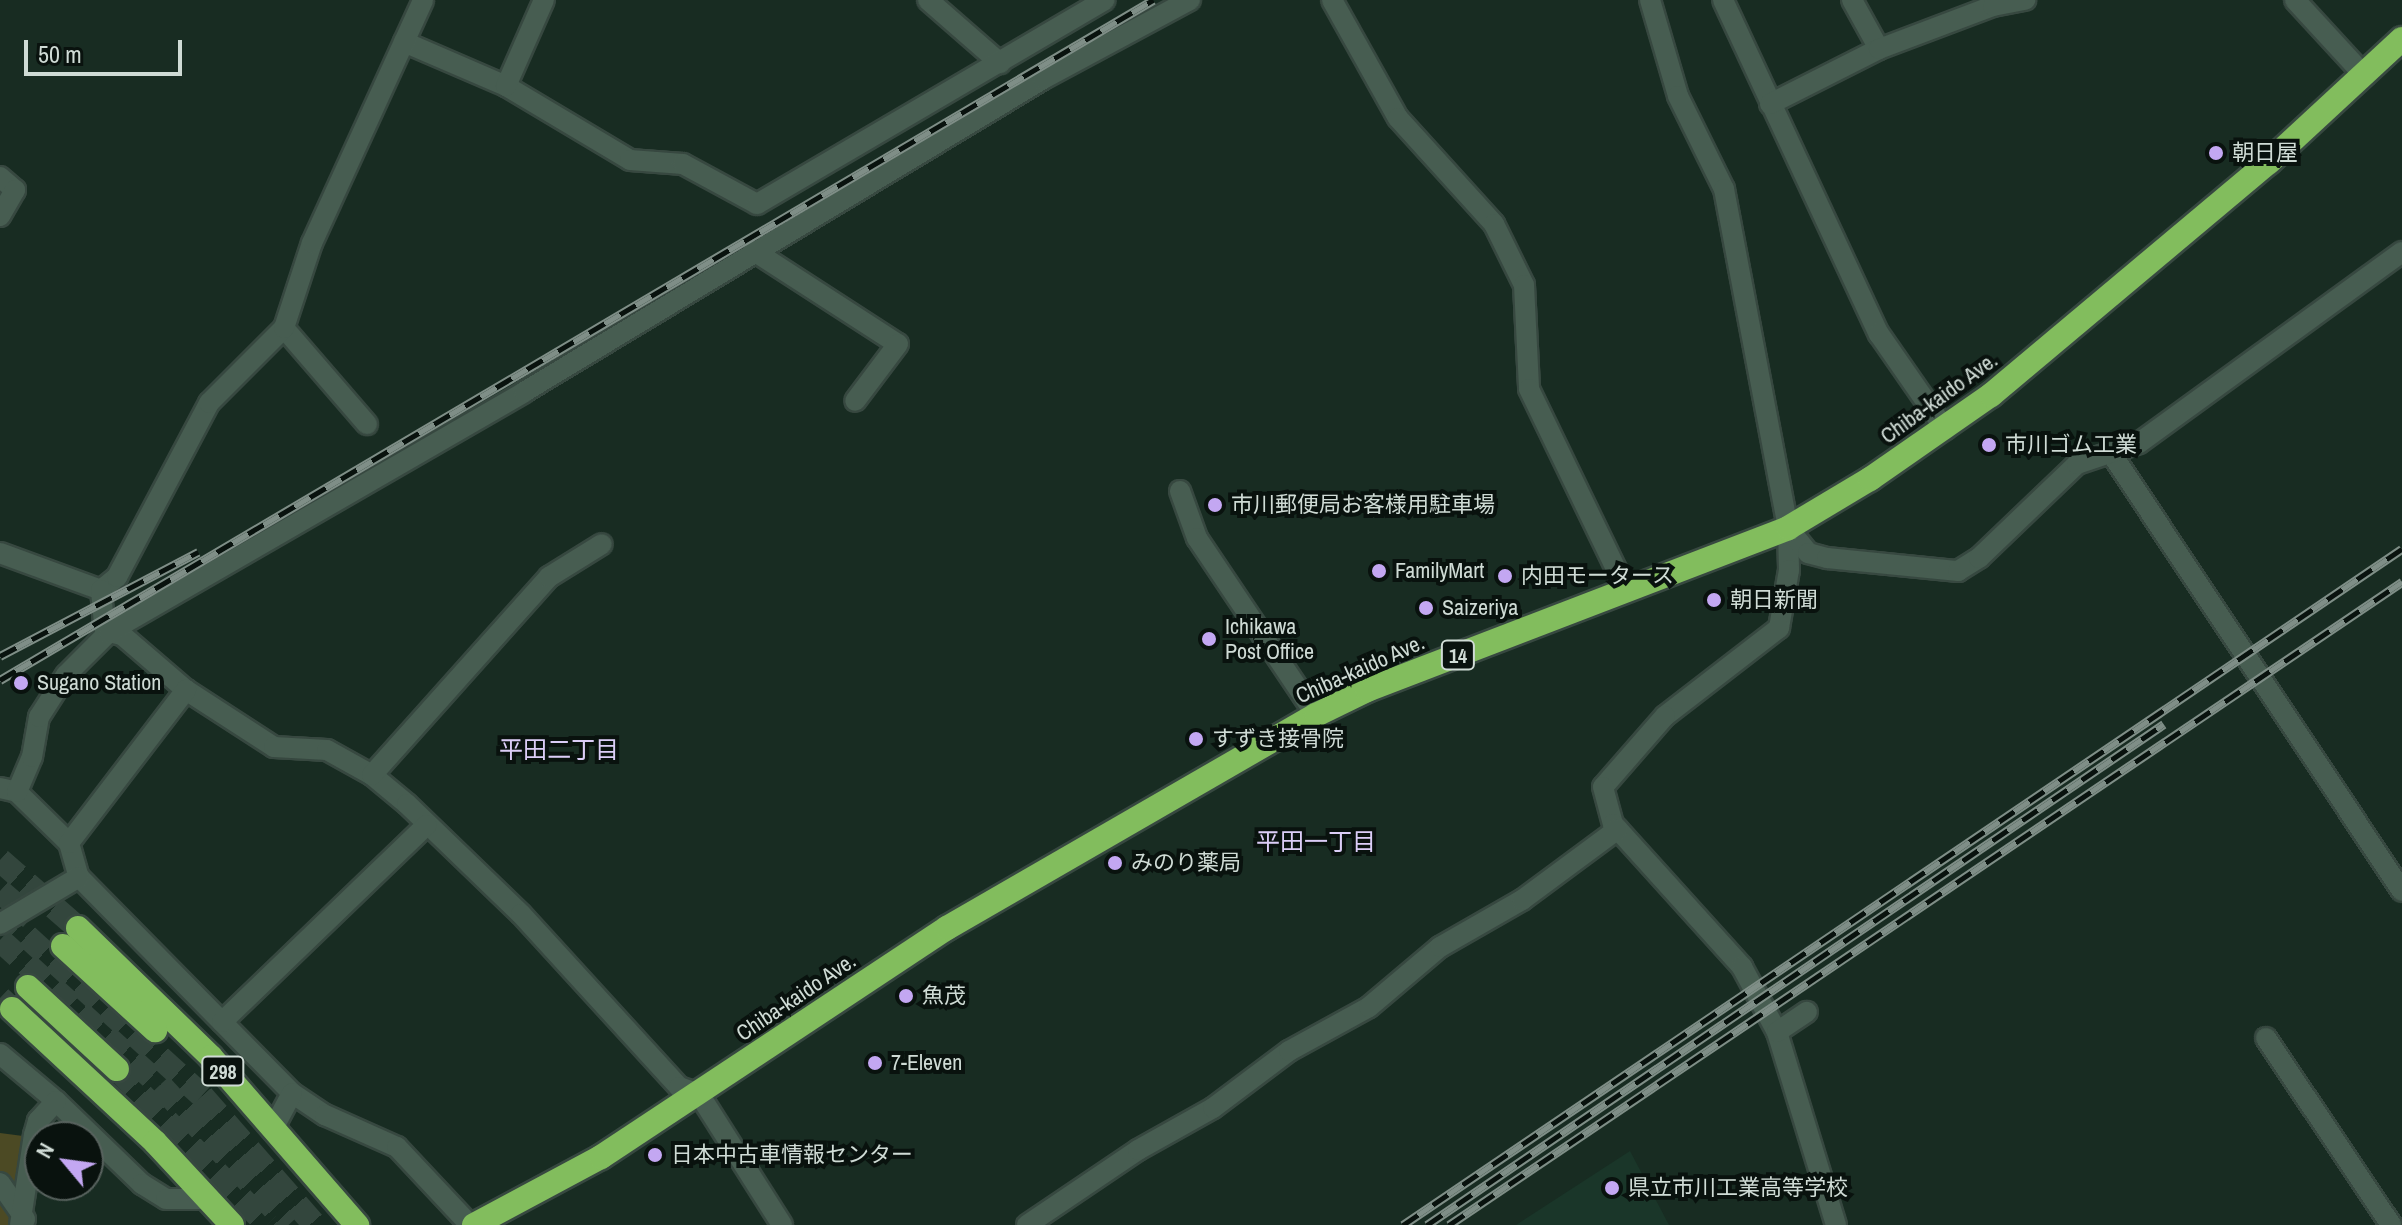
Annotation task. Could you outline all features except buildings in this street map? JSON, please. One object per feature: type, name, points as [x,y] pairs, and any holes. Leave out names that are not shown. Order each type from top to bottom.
[{"type":"highway","name":"Chiba-kaido Ave.","points":[[472,1225],[601,1157],[947,928],[1316,715],[1367,690],[1788,528],[1945,429],[2201,220],[2365,76],[2402,39]]},
{"type":"highway","name":"298","points":[[155,1030],[70,937],[174,1019],[274,1127],[357,1225]]},
{"type":"highway","points":[[28,987],[117,1069]]},
{"type":"highway","points":[[12,1009],[155,1142],[232,1225]]},
{"type":"street","points":[[101,590],[117,577],[209,403],[284,328],[312,243],[423,0]]},
{"type":"street","points":[[506,86],[544,0]]},
{"type":"street","points":[[928,0],[1000,63]]},
{"type":"street","points":[[404,42],[506,86],[630,160],[683,164],[757,204],[1105,0]]},
{"type":"street","points":[[472,1225],[397,1147],[325,1115],[292,1093],[79,877],[69,843],[9,790],[45,707],[75,664],[109,632],[524,392],[754,251],[1092,51],[1190,0]]},
{"type":"street","points":[[1332,0],[1398,118],[1494,224],[1524,285],[1529,389],[1626,590]]},
{"type":"street","points":[[1650,0],[1678,96],[1724,189],[1788,528],[1789,570],[1779,628],[1665,716],[1603,787],[1618,829],[1742,967],[1777,1032],[1836,1225]]},
{"type":"street","points":[[1723,0],[1879,334],[1945,429]]},
{"type":"street","points":[[1852,0],[1879,49]]},
{"type":"street","points":[[1770,104],[1879,49],[1992,3],[2025,0]]},
{"type":"street","points":[[2295,0],[2365,76]]},
{"type":"street","points":[[0,177],[15,190],[0,216]]},
{"type":"street","points":[[754,251],[898,344],[855,401]]},
{"type":"street","points":[[1788,528],[1808,553],[1827,558],[1958,571],[1979,558],[2077,464],[2113,456],[2139,443],[2402,252]]},
{"type":"street","points":[[284,328],[367,424]]},
{"type":"street","points":[[2113,456],[2402,891]]},
{"type":"street","points":[[1180,491],[1197,538],[1316,715]]},
{"type":"street","points":[[372,775],[549,577],[602,544]]},
{"type":"street","points":[[0,553],[101,590]]},
{"type":"street","points":[[101,590],[104,627],[109,632],[122,635],[186,690],[274,747],[327,750],[372,775],[427,825],[521,914],[679,1087],[699,1094],[782,1225]]},
{"type":"street","points":[[69,843],[186,690]]},
{"type":"street","points":[[222,1022],[427,825]]},
{"type":"street","points":[[1027,1225],[1138,1150],[1213,1108],[1289,1051],[1369,1007],[1440,947],[1522,900],[1618,829]]},
{"type":"street","points":[[0,924],[79,877]]},
{"type":"street","points":[[1777,1032],[1807,1012]]},
{"type":"street","points":[[2266,1038],[2394,1225],[2402,1222]]},
{"type":"street","points":[[0,1054],[56,1101],[142,1184],[166,1199],[206,1199]]},
{"type":"street","points":[[274,1127],[292,1093]]},
{"type":"street","points":[[24,1222],[34,1135],[38,1121],[56,1101]]},
{"type":"street","points":[[0,1183],[24,1222]]},
{"type":"shaded area","points":[[0,1133],[23,1136],[17,1201],[9,1225],[0,1225]]},
{"type":"shaded area","name":"県立市川工業高等学校","points":[[1630,1151],[1669,1225],[1516,1225]]},
{"type":"tunnel","points":[[0,860],[78,928]]},
{"type":"tunnel","points":[[0,891],[31,918]]},
{"type":"tunnel","points":[[0,912],[202,1096],[315,1225]]},
{"type":"tunnel","points":[[0,940],[160,1085],[289,1225]]},
{"type":"tunnel","points":[[0,998],[12,1009]]},
{"type":"tunnel","points":[[117,1069],[267,1225]]},
{"type":"railway","points":[[0,680],[1153,0]]},
{"type":"railway","points":[[1403,1225],[2402,549]]},
{"type":"railway","points":[[0,656],[198,552]]},
{"type":"railway","points":[[1449,1225],[2402,582]]},
{"type":"railway","points":[[1427,1225],[2164,724]]},
{"type":"place","name":"朝日屋","points":[[2216,153]]},
{"type":"place","name":"市川ゴム工業","points":[[1989,445]]},
{"type":"place","name":"市川郵便局お客様用駐車場","points":[[1215,505]]},
{"type":"place","name":"FamilyMart","points":[[1379,571]]},
{"type":"place","name":"内田モータース","points":[[1505,576]]},
{"type":"place","name":"朝日新聞","points":[[1714,600]]},
{"type":"place","name":"Saizeriya","points":[[1426,608]]},
{"type":"place","name":"Ichikawa Post Office","points":[[1209,639]]},
{"type":"place","name":"Sugano Station","points":[[21,683]]},
{"type":"place","name":"すずき接骨院","points":[[1196,739]]},
{"type":"place","name":"みのり薬局","points":[[1115,863]]},
{"type":"place","name":"魚茂","points":[[906,996]]},
{"type":"place","name":"7-Eleven","points":[[875,1063]]},
{"type":"place","name":"日本中古車情報センター","points":[[655,1155]]},
{"type":"place","name":"県立市川工業高等学校","points":[[1612,1188]]},
{"type":"district","name":"平田二丁目","points":[[559,750]]},
{"type":"district","name":"平田一丁目","points":[[1316,842]]}]
